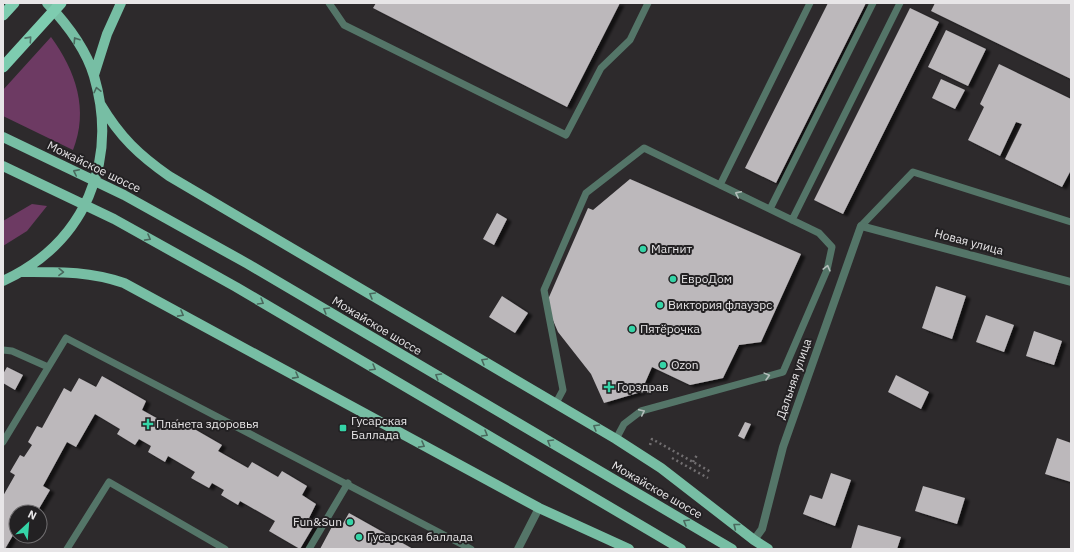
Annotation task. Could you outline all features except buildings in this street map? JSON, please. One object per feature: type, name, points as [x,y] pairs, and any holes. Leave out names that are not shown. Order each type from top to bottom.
[{"type":"highway","points":[[3,15],[14,3]]},
{"type":"highway","points":[[3,68],[62,3]]},
{"type":"main road","points":[[3,280],[22,272],[57,243],[71,226],[89,198],[99,167],[103,142],[101,105],[94,75],[78,44],[60,17],[47,3]]},
{"type":"main road","points":[[94,75],[107,34],[121,3]]},
{"type":"main road","points":[[101,105],[112,124],[141,156],[170,176],[616,439],[661,468],[754,540],[768,549]]},
{"type":"main road","name":"Можайское шоссе","points":[[3,137],[124,195],[248,264],[732,549]]},
{"type":"main road","points":[[3,166],[114,219],[236,287],[681,549]]},
{"type":"main road","points":[[22,272],[76,272],[101,275],[124,283],[539,508],[629,549]]},
{"type":"street","name":"Новая улица","points":[[861,226],[1071,282]]},
{"type":"street","name":"Дальняя улица","points":[[754,540],[762,529],[783,448],[861,226]]},
{"type":"street","points":[[518,549],[539,508]]},
{"type":"lane","points":[[329,3],[344,24],[566,135],[601,68],[630,40],[648,3]]},
{"type":"lane","points":[[720,185],[810,3]]},
{"type":"lane","points":[[770,209],[872,3]]},
{"type":"lane","points":[[792,220],[900,3]]},
{"type":"lane","points":[[556,403],[563,390],[544,290],[586,193],[644,148],[819,233],[832,247],[828,270],[783,372],[641,411],[624,424],[616,439]]},
{"type":"lane","points":[[861,226],[913,172],[1071,222]]},
{"type":"lane","points":[[3,442],[66,338],[348,483],[471,549]]},
{"type":"lane","points":[[3,350],[12,350],[48,367]]},
{"type":"lane","points":[[67,549],[109,482],[225,549]]},
{"type":"lane","points":[[309,549],[348,483]]},
{"type":"path","points":[[656,448],[649,445],[652,439],[711,472]]},
{"type":"path","points":[[693,462],[697,455]]},
{"type":"path","points":[[669,456],[708,478]]},
{"type":"shaded area","points":[[51,37],[60,50],[73,77],[80,106],[78,135],[73,150],[3,116],[3,90]]},
{"type":"shaded area","points":[[32,204],[47,206],[27,231],[3,246],[3,221]]},
{"type":"place","name":"Магнит","points":[[643,249]]},
{"type":"place","name":"ЕвроДом","points":[[673,279]]},
{"type":"place","name":"Виктория флауэрс","points":[[660,305]]},
{"type":"place","name":"Пятёрочка","points":[[632,329]]},
{"type":"place","name":"Ozon","points":[[663,365]]},
{"type":"place","name":"Горздрав","points":[[609,387]]},
{"type":"place","name":"Планета здоровья","points":[[148,424]]},
{"type":"place","name":"Гусарская Баллада","points":[[343,428]]},
{"type":"place","name":"Fun&Sun","points":[[350,522]]},
{"type":"place","name":"Гусарская баллада","points":[[359,537]]}]
